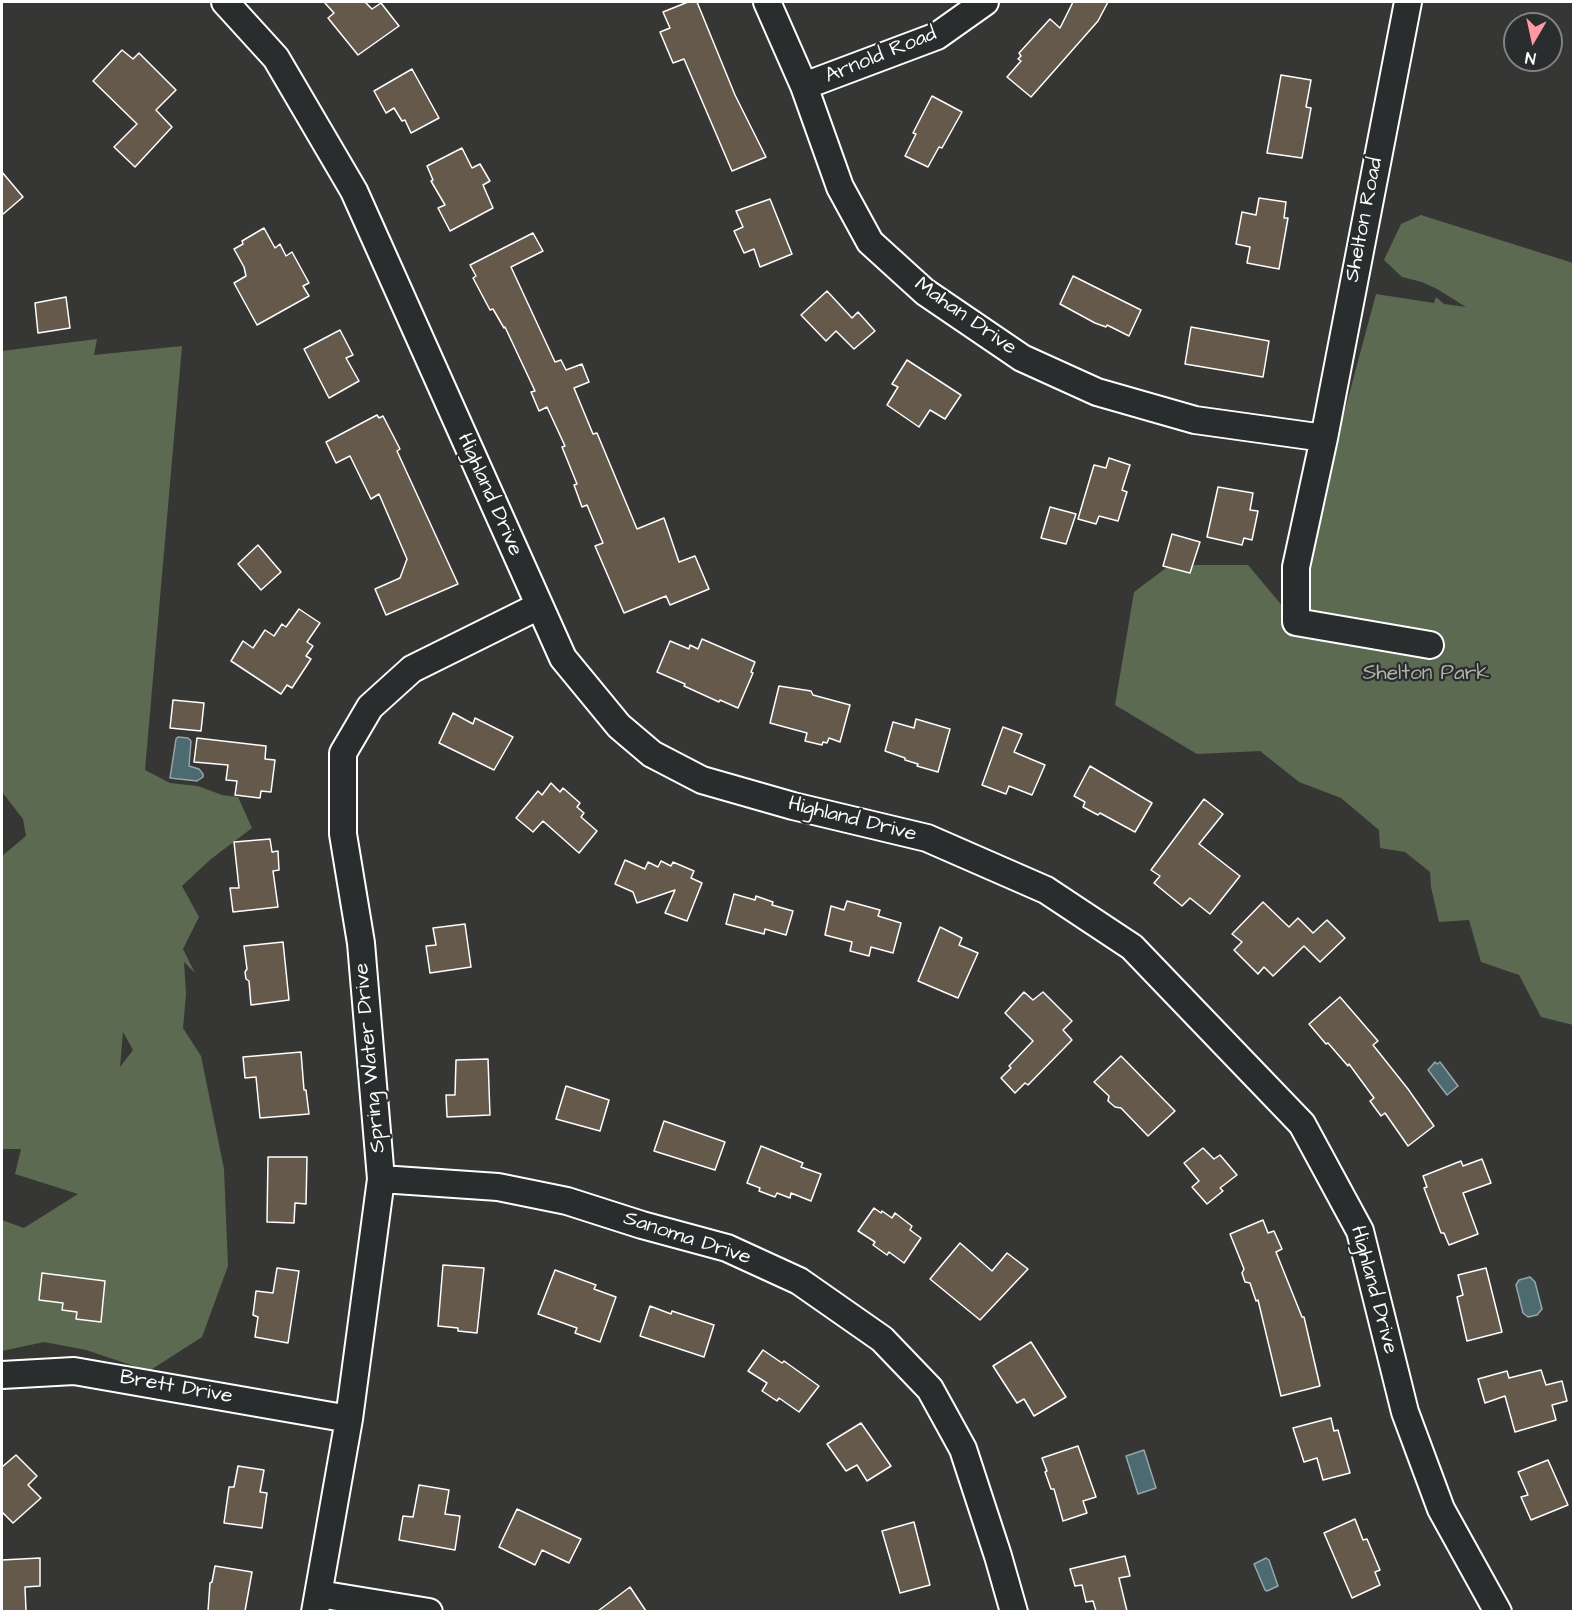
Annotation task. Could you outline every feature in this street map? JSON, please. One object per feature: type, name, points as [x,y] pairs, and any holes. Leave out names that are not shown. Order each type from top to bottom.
[{"type":"street","name":"Highland Drive","points":[[225,2],[276,58],[354,191],[563,658],[619,726],[652,754],[702,780],[793,806],[927,838],[1046,890],[1132,947],[1302,1124],[1360,1231],[1405,1412],[1441,1509],[1498,1611]]},
{"type":"street","name":"Mahan Drive","points":[[767,2],[804,86],[840,187],[870,242],[935,299],[1022,358],[1097,392],[1195,420],[1324,438]]},
{"type":"street","name":"Arnold Road","points":[[804,86],[937,36],[985,2]]},
{"type":"street","name":"Shelton Road","points":[[1408,2],[1324,438],[1296,567],[1296,622],[1430,645]]},
{"type":"street","name":"Spring Water Drive","points":[[317,1603],[349,1419],[381,1179],[361,943],[343,834],[343,753],[370,707],[412,669],[538,606]]},
{"type":"street","name":"Sanoma Drive","points":[[381,1179],[498,1187],[567,1201],[642,1225],[727,1248],[799,1281],[882,1339],[930,1389],[963,1449],[999,1556],[1014,1611]]},
{"type":"street","name":"Brett Drive","points":[[2,1375],[74,1371],[349,1419]]},
{"type":"street","points":[[317,1603],[429,1611]]},
{"type":"green space","name":"Shelton Park","points":[[1421,215],[1573,263],[1573,1025],[1541,1017],[1519,975],[1481,962],[1469,920],[1439,922],[1430,872],[1405,852],[1380,848],[1379,830],[1341,798],[1299,782],[1260,751],[1197,754],[1115,705],[1134,592],[1170,565],[1248,565],[1290,615],[1376,294],[1434,303],[1436,297],[1444,304],[1466,307],[1437,289],[1402,277],[1384,260],[1401,224]]},
{"type":"green space","points":[[97,339],[94,355],[182,346],[145,770],[170,783],[198,786],[222,795],[238,797],[252,828],[211,859],[182,886],[199,917],[183,949],[195,973],[184,962],[186,994],[183,1028],[201,1056],[224,1169],[228,1266],[202,1337],[149,1371],[86,1350],[44,1342],[2,1351],[2,1220],[24,1228],[78,1194],[15,1174],[21,1149],[2,1149],[2,856],[26,836],[23,819],[2,792],[2,351]],"holes":[[[123,1032],[133,1050],[120,1067]]]},
{"type":"water","points":[[178,737],[188,738],[191,741],[189,766],[199,769],[203,774],[203,777],[197,781],[170,778]]},
{"type":"water","points":[[1435,1062],[1437,1064],[1440,1062],[1458,1086],[1447,1095],[1428,1070]]},
{"type":"water","points":[[1530,1277],[1535,1282],[1542,1309],[1537,1315],[1528,1317],[1523,1313],[1516,1285],[1519,1280]]},
{"type":"water","points":[[1144,1450],[1156,1488],[1138,1494],[1126,1456]]},
{"type":"water","points":[[1266,1558],[1269,1560],[1278,1586],[1267,1591],[1254,1564]]},
{"type":"building","points":[[324,2],[365,2],[372,9],[381,3],[399,26],[358,55],[328,18],[334,13]]},
{"type":"building","points":[[688,2],[697,2],[735,95],[766,157],[732,171],[684,59],[673,63],[660,32],[670,28],[663,12]]},
{"type":"building","points":[[1073,2],[1108,2],[1098,21],[1031,97],[1007,77],[1021,61],[1018,59],[1021,56],[1019,53],[1050,19],[1060,28]]},
{"type":"building","points":[[122,50],[133,59],[139,53],[176,90],[156,110],[172,127],[135,167],[114,147],[137,124],[93,81]]},
{"type":"building","points":[[412,69],[439,118],[411,133],[405,120],[402,121],[394,108],[386,113],[374,91]]},
{"type":"building","points":[[1281,75],[1311,80],[1306,107],[1311,108],[1302,158],[1267,153]]},
{"type":"building","points":[[932,96],[962,112],[942,148],[939,147],[928,167],[905,156],[916,134],[913,133]]},
{"type":"building","points":[[462,148],[472,168],[480,164],[490,181],[483,185],[493,208],[450,231],[438,208],[445,205],[431,181],[433,180],[427,166]]},
{"type":"building","points":[[2,172],[23,197],[2,215]]},
{"type":"building","points":[[1259,198],[1286,202],[1284,218],[1288,218],[1279,269],[1247,263],[1250,247],[1236,244],[1242,212],[1256,215]]},
{"type":"building","points":[[770,199],[792,254],[760,267],[754,249],[744,253],[734,231],[743,227],[736,211]]},
{"type":"building","points":[[264,228],[275,248],[280,244],[286,256],[292,252],[309,283],[303,286],[309,296],[257,325],[234,283],[246,276],[244,267],[234,249],[243,244],[242,241]]},
{"type":"building","points":[[533,233],[543,251],[511,267],[555,362],[561,360],[566,370],[582,364],[589,382],[574,388],[593,434],[597,433],[637,529],[664,518],[679,562],[695,556],[709,589],[670,605],[666,596],[624,613],[595,546],[603,543],[587,505],[582,507],[574,485],[577,484],[562,447],[565,446],[547,407],[539,411],[531,392],[535,391],[505,327],[493,309],[490,310],[473,278],[476,276],[470,265]]},
{"type":"building","points":[[1073,276],[1141,310],[1129,336],[1107,325],[1106,327],[1095,323],[1060,304]]},
{"type":"building","points":[[827,291],[852,318],[858,312],[875,331],[854,349],[836,331],[826,341],[801,315]]},
{"type":"building","points":[[66,297],[70,328],[38,333],[35,303]]},
{"type":"building","points":[[1191,327],[1269,341],[1263,377],[1185,364]]},
{"type":"building","points":[[340,330],[353,355],[346,358],[359,381],[329,398],[304,349]]},
{"type":"building","points":[[907,360],[961,395],[945,419],[930,410],[919,427],[887,405],[898,387],[892,384]]},
{"type":"building","points":[[377,415],[379,418],[383,416],[400,449],[397,451],[458,584],[386,615],[375,589],[400,578],[407,559],[379,494],[371,499],[350,456],[336,463],[326,442]]},
{"type":"building","points":[[1109,458],[1130,465],[1122,490],[1127,492],[1118,521],[1099,516],[1096,524],[1078,519],[1094,465],[1106,468]]},
{"type":"building","points":[[1218,487],[1253,493],[1250,510],[1258,511],[1252,540],[1244,538],[1242,545],[1207,537]]},
{"type":"building","points":[[1050,507],[1076,514],[1066,544],[1041,538]]},
{"type":"building","points":[[1172,534],[1200,542],[1190,573],[1163,566]]},
{"type":"building","points":[[258,545],[281,572],[261,590],[238,564]]},
{"type":"building","points":[[299,609],[320,623],[307,642],[313,646],[306,656],[311,659],[292,688],[287,685],[281,694],[231,661],[243,641],[253,648],[265,630],[274,636],[282,624],[286,627]]},
{"type":"building","points":[[702,639],[755,662],[751,672],[753,673],[738,708],[720,700],[719,702],[657,672],[670,641],[689,649],[690,645],[698,649]]},
{"type":"building","points":[[779,686],[811,691],[813,695],[850,705],[840,742],[829,738],[827,743],[823,742],[822,745],[805,741],[807,733],[770,723]]},
{"type":"building","points":[[173,700],[204,703],[201,731],[170,728]]},
{"type":"building","points":[[453,713],[473,724],[475,718],[513,737],[494,770],[439,743]]},
{"type":"building","points":[[916,719],[950,729],[938,772],[917,766],[918,764],[885,751],[893,722],[914,728]]},
{"type":"building","points":[[1003,727],[1022,734],[1014,752],[1045,765],[1032,795],[1009,786],[1006,794],[982,785]]},
{"type":"building","points":[[197,738],[266,746],[265,759],[275,760],[271,792],[261,791],[260,798],[235,795],[237,781],[226,780],[228,765],[194,762]]},
{"type":"building","points":[[1090,766],[1152,803],[1135,832],[1100,813],[1098,815],[1083,807],[1085,802],[1074,796]]},
{"type":"building","points":[[551,783],[560,792],[563,788],[580,803],[577,807],[584,813],[581,817],[597,831],[579,853],[543,821],[533,832],[516,818],[538,791],[542,795]]},
{"type":"building","points":[[1204,799],[1223,814],[1199,844],[1240,876],[1210,914],[1190,898],[1182,906],[1154,883],[1160,876],[1151,870]]},
{"type":"building","points":[[270,839],[272,852],[278,851],[279,870],[273,871],[278,907],[233,912],[230,888],[239,888],[234,842]]},
{"type":"building","points":[[625,860],[645,869],[648,862],[658,867],[661,861],[671,866],[673,862],[694,871],[691,878],[702,883],[687,921],[665,913],[675,890],[637,903],[633,892],[615,884]]},
{"type":"building","points":[[734,894],[755,900],[756,896],[773,902],[772,905],[793,911],[786,935],[765,929],[764,934],[726,924]]},
{"type":"building","points":[[847,901],[880,910],[878,916],[901,923],[893,953],[871,947],[869,956],[850,951],[852,942],[825,935],[831,906],[844,910]]},
{"type":"building","points":[[1263,902],[1289,927],[1298,918],[1313,933],[1327,920],[1345,938],[1320,962],[1304,946],[1273,976],[1264,967],[1258,974],[1234,950],[1242,942],[1232,934]]},
{"type":"building","points":[[465,924],[471,967],[430,973],[426,946],[436,945],[433,928]]},
{"type":"building","points":[[940,927],[962,938],[959,945],[978,953],[958,998],[918,981]]},
{"type":"building","points":[[283,942],[289,1000],[251,1005],[249,981],[246,979],[245,972],[247,969],[244,946]]},
{"type":"building","points":[[1024,992],[1033,1000],[1043,992],[1072,1021],[1063,1030],[1072,1040],[1028,1085],[1025,1083],[1015,1093],[1001,1078],[1033,1041],[1005,1013]]},
{"type":"building","points":[[1340,997],[1378,1041],[1373,1045],[1434,1126],[1408,1146],[1385,1113],[1381,1116],[1370,1101],[1374,1098],[1349,1064],[1348,1066],[1309,1024]]},
{"type":"building","points":[[301,1052],[304,1090],[306,1090],[309,1114],[260,1118],[256,1077],[245,1078],[243,1057]]},
{"type":"building","points":[[1121,1056],[1175,1111],[1148,1136],[1121,1108],[1115,1107],[1108,1101],[1109,1096],[1094,1082]]},
{"type":"building","points":[[488,1059],[490,1115],[447,1117],[446,1095],[455,1095],[456,1060]]},
{"type":"building","points":[[566,1086],[609,1100],[600,1131],[556,1119]]},
{"type":"building","points":[[664,1121],[725,1142],[715,1170],[654,1151]]},
{"type":"building","points":[[761,1146],[803,1163],[801,1167],[821,1174],[811,1201],[791,1193],[790,1198],[777,1193],[775,1197],[747,1183]]},
{"type":"building","points":[[1203,1148],[1214,1159],[1220,1155],[1237,1175],[1220,1188],[1223,1191],[1207,1204],[1192,1187],[1199,1181],[1184,1163]]},
{"type":"building","points":[[268,1157],[307,1157],[306,1204],[295,1203],[294,1223],[267,1222]]},
{"type":"building","points":[[1482,1159],[1491,1183],[1463,1193],[1478,1234],[1449,1245],[1444,1233],[1441,1233],[1424,1188],[1427,1187],[1423,1176],[1461,1161],[1463,1166]]},
{"type":"building","points":[[874,1208],[892,1218],[895,1213],[912,1226],[910,1230],[921,1238],[904,1263],[889,1252],[887,1255],[873,1245],[875,1242],[858,1231]]},
{"type":"building","points":[[1263,1220],[1268,1233],[1274,1231],[1282,1249],[1276,1252],[1302,1317],[1304,1317],[1320,1386],[1281,1396],[1258,1300],[1256,1301],[1250,1283],[1245,1282],[1242,1273],[1244,1269],[1230,1234]]},
{"type":"building","points":[[960,1243],[992,1271],[1007,1253],[1028,1269],[980,1320],[930,1279]]},
{"type":"building","points":[[443,1265],[484,1268],[477,1333],[438,1326]]},
{"type":"building","points":[[277,1268],[299,1271],[288,1343],[255,1337],[258,1317],[253,1315],[256,1291],[273,1293]]},
{"type":"building","points":[[1486,1268],[1502,1332],[1467,1341],[1457,1297],[1463,1295],[1458,1275]]},
{"type":"building","points":[[555,1270],[596,1285],[594,1289],[616,1297],[600,1342],[575,1333],[577,1328],[538,1314]]},
{"type":"building","points":[[42,1273],[105,1281],[101,1322],[76,1319],[77,1312],[62,1310],[63,1303],[39,1300]]},
{"type":"building","points":[[650,1306],[714,1325],[704,1357],[640,1336]]},
{"type":"building","points":[[1031,1342],[1066,1397],[1034,1416],[1024,1399],[1017,1403],[993,1366]]},
{"type":"building","points":[[763,1350],[782,1363],[784,1361],[819,1386],[799,1412],[779,1398],[777,1401],[762,1391],[767,1383],[748,1371]]},
{"type":"building","points":[[1541,1370],[1546,1385],[1562,1381],[1567,1401],[1552,1405],[1556,1420],[1515,1432],[1505,1396],[1485,1403],[1478,1379],[1507,1371],[1509,1378]]},
{"type":"building","points":[[1331,1418],[1334,1431],[1338,1430],[1350,1473],[1323,1480],[1317,1458],[1304,1462],[1293,1428]]},
{"type":"building","points":[[861,1423],[891,1466],[867,1481],[857,1465],[846,1471],[827,1444]]},
{"type":"building","points":[[1078,1446],[1096,1497],[1083,1501],[1087,1513],[1063,1521],[1042,1458]]},
{"type":"building","points":[[16,1455],[37,1476],[28,1485],[41,1498],[13,1523],[2,1512],[2,1467]]},
{"type":"building","points":[[1548,1460],[1568,1505],[1531,1520],[1521,1497],[1528,1495],[1518,1472]]},
{"type":"building","points":[[238,1466],[264,1470],[260,1492],[267,1493],[262,1528],[224,1523],[229,1487],[234,1487]]},
{"type":"building","points":[[419,1485],[449,1490],[445,1514],[460,1516],[455,1550],[399,1540],[403,1516],[413,1517]]},
{"type":"building","points":[[517,1509],[581,1539],[569,1563],[542,1550],[535,1565],[499,1547]]},
{"type":"building","points":[[1355,1519],[1363,1540],[1367,1539],[1380,1570],[1375,1572],[1380,1585],[1352,1598],[1324,1533]]},
{"type":"building","points":[[914,1522],[930,1585],[900,1593],[882,1531]]},
{"type":"building","points":[[1125,1556],[1130,1576],[1119,1578],[1127,1611],[1096,1611],[1093,1601],[1086,1602],[1082,1585],[1075,1586],[1070,1569]]},
{"type":"building","points":[[40,1558],[40,1586],[25,1587],[26,1611],[2,1611],[2,1560]]},
{"type":"building","points":[[215,1566],[252,1572],[245,1611],[208,1611],[210,1583]]},
{"type":"building","points":[[630,1587],[646,1611],[598,1611]]}]
